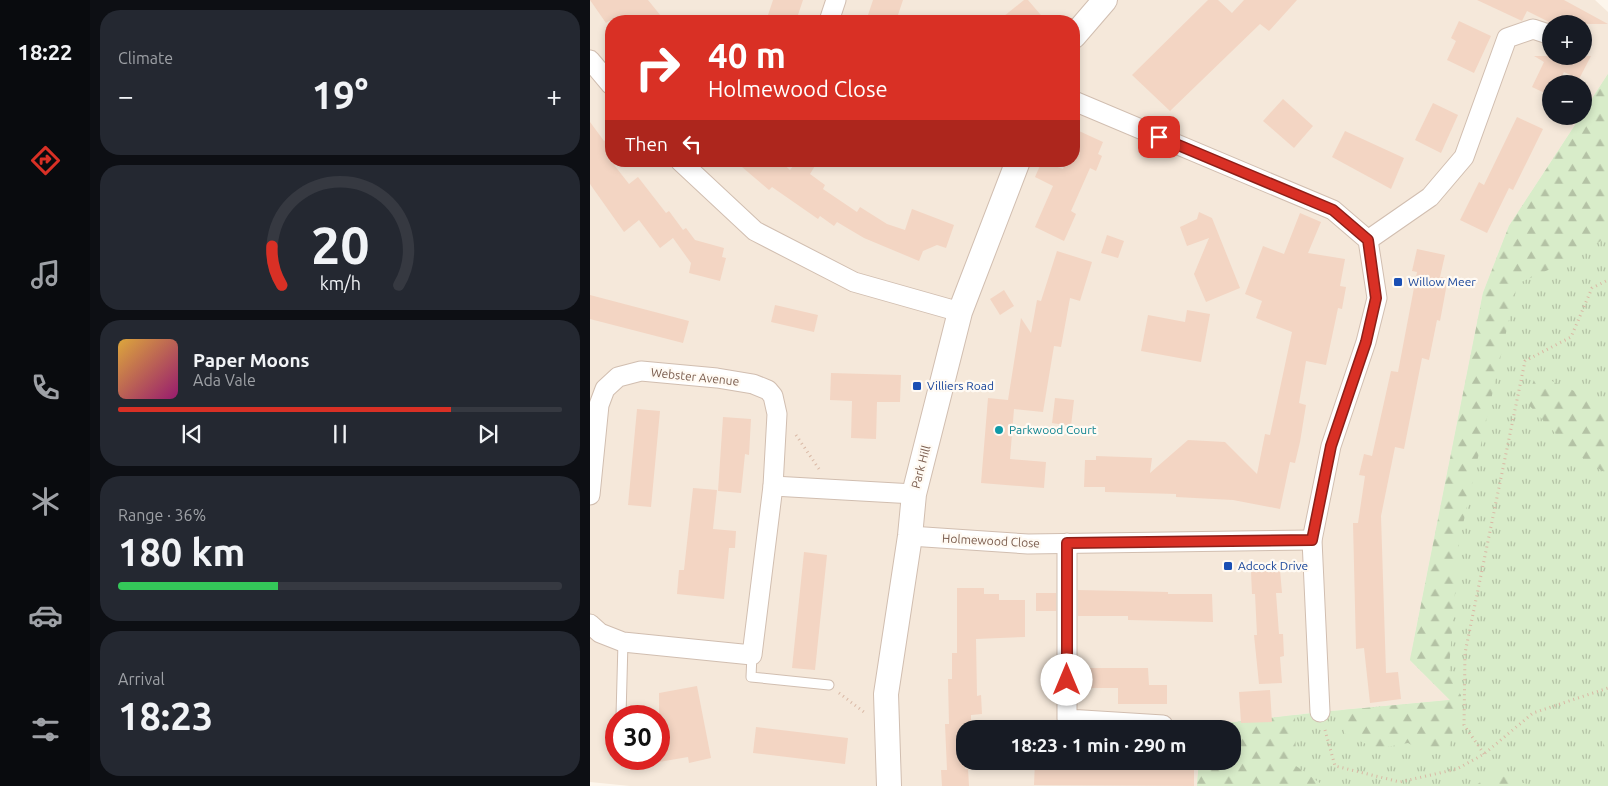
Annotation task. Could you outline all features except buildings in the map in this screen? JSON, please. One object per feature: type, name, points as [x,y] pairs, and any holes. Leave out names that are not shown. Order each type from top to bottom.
[{"type":"street","points":[[831,15],[836,0]]},
{"type":"street","points":[[1080,28],[1098,2]]},
{"type":"street","points":[[1368,240],[1430,197],[1464,157],[1507,38],[1532,28],[1542,32]]},
{"type":"street","points":[[590,60],[605,79]]},
{"type":"street","points":[[1080,104],[1333,210],[1368,240],[1376,298],[1366,342],[1331,446],[1312,540],[1320,712]]},
{"type":"street","points":[[686,167],[755,231],[854,282],[960,312]]},
{"type":"street","name":"Park Hill","points":[[889,786],[886,694],[910,536],[914,494],[960,312],[1016,167]]},
{"type":"street","name":"Webster Avenue","points":[[590,495],[599,406],[605,389],[618,377],[641,371],[717,378],[753,384],[768,390],[773,396],[777,414],[773,486],[752,654]]},
{"type":"street","points":[[773,486],[914,494]]},
{"type":"street","name":"Holmewood Close","points":[[910,536],[1028,544],[1312,540]]},
{"type":"street","points":[[1067,543],[1067,719],[1083,720]]},
{"type":"street","points":[[593,634],[623,642],[752,654]]},
{"type":"lane","points":[[621,705],[623,642]]},
{"type":"lane","points":[[752,654],[751,677],[829,685]]},
{"type":"path","points":[[1484,754],[1464,726],[1465,653],[1525,361],[1571,337],[1592,288],[1608,280]]},
{"type":"path","points":[[792,429],[834,490]]},
{"type":"path","points":[[1320,712],[1335,766],[1400,782],[1457,769],[1484,754],[1533,713],[1608,688]]},
{"type":"shaded area","points":[[590,0],[1595,0],[1608,12],[1608,74],[1592,99],[1592,75],[1542,75],[1542,125],[1575,125],[1509,226],[1483,293],[1410,660],[1450,700],[1241,721],[956,720],[956,770],[1198,770],[1197,786],[630,786],[590,782]]},
{"type":"green space","points":[[1608,74],[1608,786],[1197,786],[1198,770],[1241,770],[1241,721],[1450,700],[1410,660],[1483,293],[1509,226],[1575,125],[1592,125],[1592,99]]},
{"type":"green space","points":[[1608,74],[1608,236],[1575,258],[1517,284],[1459,542],[1449,669],[1454,687],[1461,695],[1449,750],[1431,755],[1408,743],[1376,749],[1344,733],[1343,710],[1450,700],[1410,660],[1483,293],[1509,226],[1575,125],[1592,125],[1592,99]]},
{"type":"green space","points":[[1536,374],[1608,406],[1608,475],[1571,450],[1526,402]]},
{"type":"green space","points":[[1295,715],[1296,766],[1324,786],[1197,786],[1198,770],[1241,770],[1241,721]]},
{"type":"green space","points":[[1608,725],[1608,786],[1600,786],[1606,776],[1602,732]]},
{"type":"green space","points":[[1493,773],[1529,785],[1529,786],[1475,786]]},
{"type":"place","name":"Willow Meer","points":[[1398,282]]},
{"type":"place","name":"Villiers Road","points":[[917,386]]},
{"type":"place","name":"Parkwood Court","points":[[999,430]]},
{"type":"place","name":"Adcock Drive","points":[[1228,566]]},
{"type":"route","points":[[1067,680],[1067,543],[1312,540],[1331,446],[1366,342],[1376,298],[1368,240],[1333,210],[1159,137]]}]
